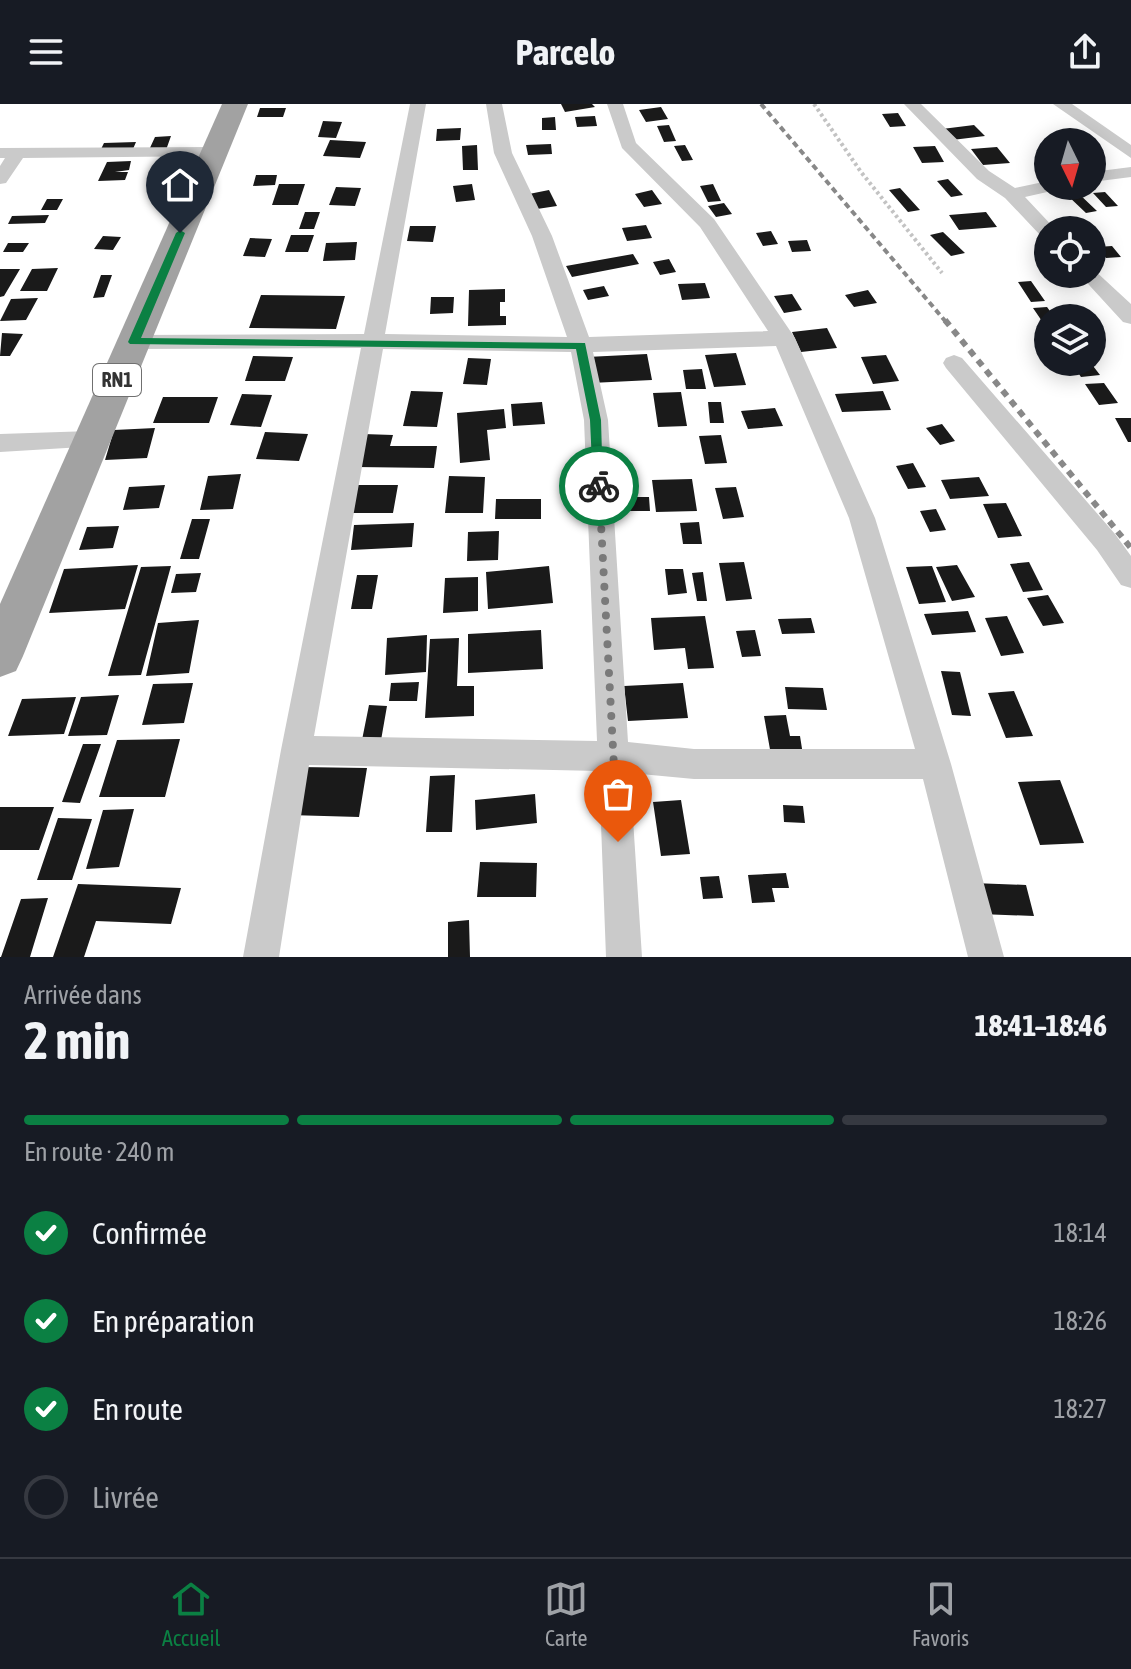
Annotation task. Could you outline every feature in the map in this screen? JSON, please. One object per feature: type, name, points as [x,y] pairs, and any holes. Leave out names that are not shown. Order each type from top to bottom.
[{"type":"highway","name":"RN1","points":[[0,656],[235,104]]},
{"type":"street","points":[[261,957],[296,750],[418,104]]},
{"type":"street","points":[[494,104],[503,153],[542,236],[581,345],[596,420],[624,957]]},
{"type":"street","points":[[615,104],[628,144],[707,223],[784,338],[862,518],[935,764],[986,957]]},
{"type":"street","points":[[912,104],[983,175],[1012,194],[1034,217]]},
{"type":"street","points":[[1061,104],[1131,153]]},
{"type":"street","points":[[0,179],[9,153],[215,152]]},
{"type":"street","points":[[1106,175],[1131,172]]},
{"type":"street","points":[[1012,194],[1034,189]]},
{"type":"street","points":[[1103,288],[1131,317]]},
{"type":"street","points":[[134,342],[374,341],[581,345],[784,338]]},
{"type":"street","points":[[954,363],[1106,542],[1131,577]]},
{"type":"street","points":[[0,443],[91,440]]},
{"type":"street","points":[[296,750],[614,756],[694,764],[935,764]]},
{"type":"path","points":[[814,104],[861,172],[942,273]]},
{"type":"building","points":[[561,104],[592,104],[595,107],[565,112]]},
{"type":"building","points":[[661,107],[668,119],[646,122],[639,110]]},
{"type":"building","points":[[260,108],[286,108],[283,117],[257,117]]},
{"type":"building","points":[[898,113],[906,126],[890,127],[882,114]]},
{"type":"building","points":[[595,116],[597,126],[577,127],[575,117]]},
{"type":"building","points":[[555,117],[556,130],[542,130],[542,118]]},
{"type":"building","points":[[323,121],[342,122],[336,138],[318,137]]},
{"type":"building","points":[[669,125],[676,141],[664,142],[657,126]]},
{"type":"building","points":[[974,125],[985,136],[952,140],[942,129]]},
{"type":"building","points":[[461,128],[460,140],[436,141],[437,129]]},
{"type":"building","points":[[171,136],[166,150],[149,150],[155,137]]},
{"type":"building","points":[[330,140],[366,142],[360,158],[323,156]]},
{"type":"building","points":[[136,142],[133,149],[101,149],[104,143]]},
{"type":"building","points":[[551,144],[552,154],[528,155],[526,145]]},
{"type":"building","points":[[477,145],[478,170],[463,170],[462,146]]},
{"type":"building","points":[[685,145],[693,160],[682,161],[674,146]]},
{"type":"building","points":[[935,146],[944,162],[922,163],[913,147]]},
{"type":"building","points":[[997,147],[1010,163],[983,165],[971,149]]},
{"type":"building","points":[[131,161],[129,170],[115,172],[128,172],[125,180],[98,181],[107,162]]},
{"type":"building","points":[[256,175],[277,175],[275,185],[253,186]]},
{"type":"building","points":[[948,179],[963,195],[951,197],[937,181]]},
{"type":"building","points":[[279,184],[305,184],[298,205],[272,205]]},
{"type":"building","points":[[472,184],[475,200],[456,202],[453,186]]},
{"type":"building","points":[[713,184],[721,201],[708,202],[700,186]]},
{"type":"building","points":[[336,187],[361,188],[355,206],[329,205]]},
{"type":"building","points":[[900,188],[920,210],[908,212],[889,190]]},
{"type":"building","points":[[549,190],[557,206],[537,209],[529,194]]},
{"type":"building","points":[[652,190],[662,204],[644,207],[635,194]]},
{"type":"building","points":[[1106,193],[1118,206],[1106,207],[1100,200],[1106,200]]},
{"type":"building","points":[[47,199],[63,199],[57,210],[41,210]]},
{"type":"building","points":[[1072,200],[1085,200],[1097,211],[1086,213]]},
{"type":"building","points":[[724,203],[732,214],[716,217],[708,206]]},
{"type":"building","points":[[305,212],[320,212],[314,229],[299,229]]},
{"type":"building","points":[[986,212],[997,227],[959,230],[949,215]]},
{"type":"building","points":[[49,215],[45,223],[8,224],[12,216]]},
{"type":"building","points":[[646,225],[652,238],[627,241],[622,228]]},
{"type":"building","points":[[410,226],[436,226],[433,242],[407,241]]},
{"type":"building","points":[[771,231],[778,244],[763,246],[756,233]]},
{"type":"building","points":[[943,232],[965,253],[951,256],[930,235]]},
{"type":"building","points":[[291,235],[314,235],[308,252],[285,252]]},
{"type":"building","points":[[103,236],[121,237],[113,250],[94,249]]},
{"type":"building","points":[[250,238],[272,239],[265,257],[243,256]]},
{"type":"building","points":[[807,240],[811,251],[792,252],[788,241]]},
{"type":"building","points":[[357,242],[355,260],[323,261],[326,243]]},
{"type":"building","points":[[8,243],[29,243],[23,252],[3,252]]},
{"type":"building","points":[[1106,246],[1112,246],[1121,257],[1106,258]]},
{"type":"building","points":[[633,254],[639,264],[572,277],[566,266]]},
{"type":"building","points":[[669,259],[676,272],[660,275],[653,262]]},
{"type":"building","points":[[58,268],[47,291],[20,291],[32,269]]},
{"type":"building","points":[[0,269],[20,269],[4,296],[0,297]]},
{"type":"building","points":[[101,275],[112,275],[104,297],[93,298]]},
{"type":"building","points":[[1031,281],[1045,301],[1031,302],[1018,282]]},
{"type":"building","points":[[705,283],[710,298],[682,300],[678,284]]},
{"type":"building","points":[[604,286],[609,296],[588,300],[583,290]]},
{"type":"building","points":[[505,289],[505,302],[500,302],[500,316],[506,316],[506,325],[468,326],[469,290]]},
{"type":"building","points":[[868,290],[877,303],[854,307],[845,295]]},
{"type":"building","points":[[792,294],[802,310],[784,313],[774,296]]},
{"type":"building","points":[[261,295],[345,296],[336,329],[249,328]]},
{"type":"building","points":[[431,297],[454,297],[453,313],[430,314]]},
{"type":"building","points":[[38,298],[26,320],[0,321],[11,299]]},
{"type":"building","points":[[827,328],[837,348],[801,352],[792,332]]},
{"type":"building","points":[[2,333],[23,334],[10,356],[0,356]]},
{"type":"building","points":[[736,353],[746,385],[714,387],[705,355]]},
{"type":"building","points":[[647,354],[652,380],[591,383],[587,357]]},
{"type":"building","points":[[886,355],[899,381],[873,384],[861,357]]},
{"type":"building","points":[[253,356],[293,357],[285,381],[245,381]]},
{"type":"building","points":[[468,358],[491,359],[487,385],[463,384]]},
{"type":"building","points":[[702,369],[706,389],[686,389],[683,370]]},
{"type":"building","points":[[1104,383],[1118,403],[1099,405],[1085,384]]},
{"type":"building","points":[[411,391],[443,392],[437,427],[403,426]]},
{"type":"building","points":[[883,391],[891,410],[842,412],[835,394]]},
{"type":"building","points":[[681,392],[687,426],[658,427],[653,393]]},
{"type":"building","points":[[242,394],[272,395],[261,427],[230,425]]},
{"type":"building","points":[[163,397],[218,397],[209,423],[153,423]]},
{"type":"building","points":[[542,402],[545,424],[513,426],[511,404]]},
{"type":"building","points":[[708,402],[721,402],[724,423],[710,423]]},
{"type":"building","points":[[775,408],[783,426],[748,429],[741,411]]},
{"type":"building","points":[[504,409],[506,428],[487,430],[490,460],[460,463],[457,413]]},
{"type":"building","points":[[1115,418],[1131,418],[1131,442],[1128,442]]},
{"type":"building","points":[[942,424],[955,441],[940,445],[926,428]]},
{"type":"building","points":[[155,428],[147,458],[105,460],[114,430]]},
{"type":"building","points":[[265,432],[308,434],[299,461],[256,459]]},
{"type":"building","points":[[363,434],[393,435],[390,446],[437,446],[434,468],[356,467]]},
{"type":"building","points":[[721,435],[727,463],[705,464],[699,436]]},
{"type":"building","points":[[913,463],[926,487],[908,489],[896,466]]},
{"type":"building","points":[[241,474],[233,509],[200,510],[208,476]]},
{"type":"building","points":[[449,476],[485,477],[483,513],[445,513]]},
{"type":"building","points":[[979,477],[989,496],[950,499],[941,480]]},
{"type":"building","points":[[692,479],[697,511],[656,512],[652,480]]},
{"type":"building","points":[[165,485],[159,508],[123,510],[129,487]]},
{"type":"building","points":[[352,485],[398,485],[393,513],[346,513]]},
{"type":"building","points":[[736,487],[744,517],[723,519],[715,488]]},
{"type":"building","points":[[613,497],[649,497],[650,511],[614,511]]},
{"type":"building","points":[[496,499],[541,499],[541,519],[495,519]]},
{"type":"building","points":[[1006,503],[1022,536],[998,538],[983,504]]},
{"type":"building","points":[[936,509],[946,530],[930,532],[920,511]]},
{"type":"building","points":[[192,519],[210,519],[199,559],[180,559]]},
{"type":"building","points":[[699,522],[702,544],[683,544],[680,523]]},
{"type":"building","points":[[414,523],[412,547],[351,550],[354,525]]},
{"type":"building","points":[[119,526],[113,548],[79,550],[87,527]]},
{"type":"building","points":[[499,531],[498,560],[467,561],[468,532]]},
{"type":"building","points":[[744,562],[752,599],[726,601],[719,563]]},
{"type":"building","points":[[1029,562],[1043,590],[1023,592],[1010,564]]},
{"type":"building","points":[[138,565],[125,609],[49,613],[64,569]]},
{"type":"building","points":[[957,565],[975,597],[952,601],[936,567]]},
{"type":"building","points":[[171,566],[141,675],[108,676],[141,567]]},
{"type":"building","points":[[549,566],[553,603],[488,609],[486,572]]},
{"type":"building","points":[[932,566],[946,602],[919,604],[906,567]]},
{"type":"building","points":[[665,569],[683,569],[687,593],[668,595]]},
{"type":"building","points":[[703,572],[707,601],[697,601],[692,573]]},
{"type":"building","points":[[201,573],[196,592],[171,593],[176,574]]},
{"type":"building","points":[[357,575],[378,575],[372,609],[351,609]]},
{"type":"building","points":[[478,577],[478,611],[443,613],[445,578]]},
{"type":"building","points":[[1048,595],[1064,623],[1043,626],[1027,598]]},
{"type":"building","points":[[968,611],[976,632],[932,635],[924,614]]},
{"type":"building","points":[[705,616],[714,668],[688,669],[685,648],[654,650],[651,618]]},
{"type":"building","points":[[1007,616],[1024,653],[1001,656],[985,618]]},
{"type":"building","points":[[811,618],[815,633],[782,634],[778,619]]},
{"type":"building","points":[[199,620],[189,673],[146,676],[158,623]]},
{"type":"building","points":[[541,630],[543,669],[468,673],[468,634]]},
{"type":"building","points":[[755,630],[761,656],[742,657],[736,631]]},
{"type":"building","points":[[427,635],[426,672],[385,675],[387,638]]},
{"type":"building","points":[[459,638],[457,686],[474,686],[474,716],[425,718],[430,639]]},
{"type":"building","points":[[941,671],[960,672],[971,716],[952,715]]},
{"type":"building","points":[[419,682],[417,701],[389,701],[391,683]]},
{"type":"building","points":[[193,683],[184,723],[142,725],[153,684]]},
{"type":"building","points":[[683,683],[688,718],[628,721],[624,686]]},
{"type":"building","points":[[785,687],[823,688],[827,710],[788,709]]},
{"type":"building","points":[[1014,691],[1033,736],[1006,738],[988,693]]},
{"type":"building","points":[[119,695],[107,735],[68,736],[81,697]]},
{"type":"building","points":[[76,697],[64,734],[8,736],[22,699]]},
{"type":"building","points":[[369,705],[387,706],[380,746],[361,745]]},
{"type":"building","points":[[786,715],[790,736],[800,736],[803,755],[771,755],[764,716]]},
{"type":"building","points":[[180,739],[165,797],[99,797],[117,740]]},
{"type":"building","points":[[83,744],[101,744],[80,803],[62,802]]},
{"type":"building","points":[[299,767],[367,768],[359,817],[289,815]]},
{"type":"building","points":[[455,775],[452,832],[426,832],[430,776]]},
{"type":"building","points":[[1060,780],[1084,843],[1040,845],[1018,782]]},
{"type":"building","points":[[535,794],[537,823],[476,830],[475,800]]},
{"type":"building","points":[[681,800],[690,854],[661,856],[653,802]]},
{"type":"building","points":[[783,805],[803,806],[805,823],[784,822]]},
{"type":"building","points":[[0,807],[54,807],[39,850],[0,850]]},
{"type":"building","points":[[134,809],[119,867],[86,869],[103,810]]},
{"type":"building","points":[[58,818],[92,819],[72,880],[37,880]]},
{"type":"building","points":[[480,862],[537,863],[536,897],[477,897]]},
{"type":"building","points":[[786,873],[789,888],[772,888],[775,902],[752,903],[748,875]]},
{"type":"building","points":[[719,876],[723,898],[703,899],[700,877]]},
{"type":"building","points":[[973,883],[1026,885],[1034,916],[980,914]]},
{"type":"building","points":[[78,884],[181,888],[171,924],[96,921],[84,957],[53,957]]},
{"type":"building","points":[[48,898],[30,957],[1,957],[21,899]]},
{"type":"building","points":[[469,920],[470,957],[448,957],[448,922]]},
{"type":"railway","points":[[761,104],[946,322]]},
{"type":"railway","points":[[945,320],[1131,548]]},
{"type":"way so far","points":[[599,486],[618,842]]},
{"type":"route","points":[[180,233],[134,342],[374,341],[581,345],[596,420],[599,486]]}]
